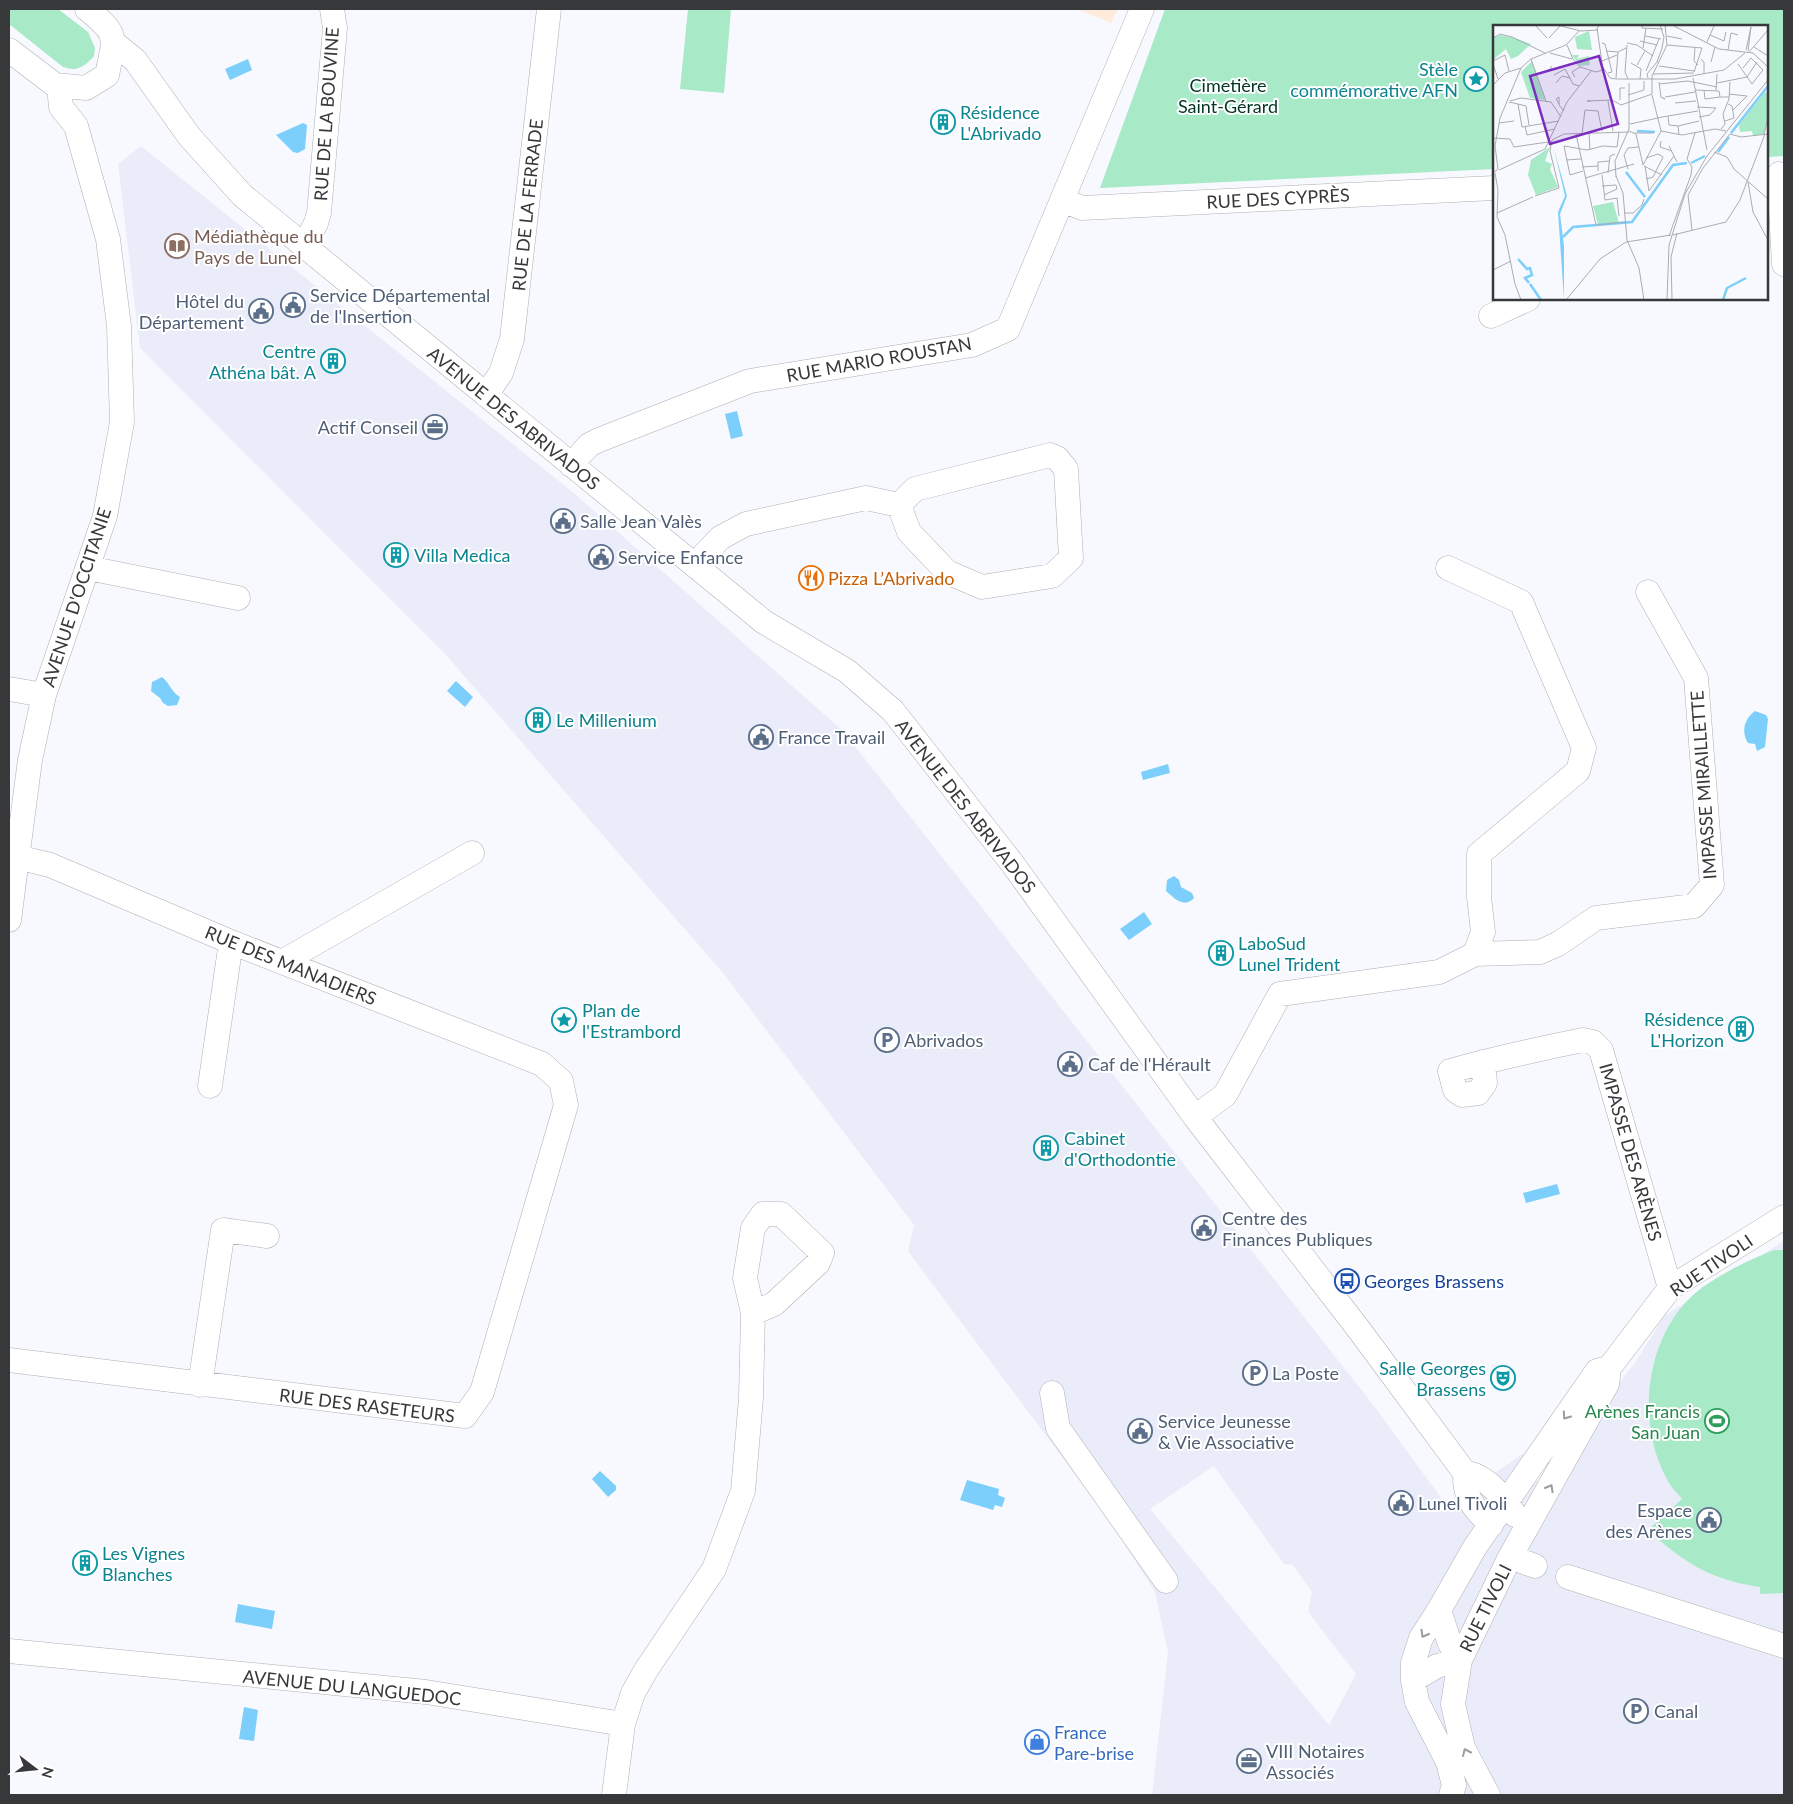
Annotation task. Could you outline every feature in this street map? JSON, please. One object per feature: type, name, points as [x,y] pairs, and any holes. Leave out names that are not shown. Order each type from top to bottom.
[{"type":"street","points":[[87,9],[109,26],[114,43],[107,75]]},
{"type":"street","name":"RUE DE LA BOUVINE","points":[[304,246],[319,213],[335,28],[332,9]]},
{"type":"street","name":"RUE DE LA FERRADE","points":[[486,395],[501,373],[512,339],[549,9]]},
{"type":"street","name":"RUE MARIO ROUSTAN","points":[[571,465],[589,445],[599,440],[750,381],[972,344],[1008,329],[1142,9]]},
{"type":"street","name":"AVENUE DES ABRIVADOS","points":[[114,43],[135,60],[189,136],[242,195],[764,622],[847,671],[893,712],[1012,863],[1195,1117],[1360,1331],[1465,1473],[1464,1489],[1474,1508],[1492,1525]]},
{"type":"street","points":[[9,50],[55,85],[59,86],[86,88],[107,75],[126,78],[148,78]]},
{"type":"street","name":"AVENUE D'OCCITANIE","points":[[9,920],[30,760],[44,695],[106,516],[122,412],[119,326],[108,239],[76,126],[61,107],[59,86]]},
{"type":"street","points":[[76,126],[87,100],[86,88]]},
{"type":"street","points":[[1777,174],[1784,264]]},
{"type":"street","name":"RUE DES CYPRÈS","points":[[1063,200],[1082,208],[1493,188]]},
{"type":"street","points":[[1491,316],[1526,300]]},
{"type":"street","points":[[1050,455],[1057,458],[1066,469],[1071,558],[1052,576],[982,587],[947,572],[908,532],[899,504],[915,489],[1050,455]]},
{"type":"street","points":[[698,568],[703,556],[720,538],[746,524],[866,498],[899,504]]},
{"type":"street","points":[[88,568],[238,598]]},
{"type":"street","points":[[1195,1117],[1225,1095],[1280,994],[1439,972],[1475,954],[1483,932],[1479,897],[1479,854],[1578,771],[1584,748],[1521,602],[1448,568]]},
{"type":"street","name":"IMPASSE MIRAILLETTE","points":[[1475,954],[1540,952],[1558,944],[1596,918],[1694,906],[1712,885],[1696,678],[1648,592]]},
{"type":"street","points":[[9,689],[44,695]]},
{"type":"street","points":[[282,962],[472,853]]},
{"type":"street","name":"RUE DES MANADIERS","points":[[17,857],[50,866],[231,942],[542,1064],[561,1081]]},
{"type":"street","points":[[210,1086],[231,942]]},
{"type":"street","name":"IMPASSE DES ARÈNES","points":[[1483,1062],[1583,1040],[1594,1042],[1601,1050],[1670,1288]]},
{"type":"street","name":"RUE DES RASETEURS","points":[[9,1360],[465,1416],[482,1392],[566,1104],[561,1081]]},
{"type":"street","name":"RUE TIVOLI","points":[[1488,1795],[1463,1748],[1452,1704],[1460,1660],[1510,1557],[1607,1384],[1609,1368],[1670,1288],[1784,1217]]},
{"type":"street","points":[[200,1384],[223,1230],[267,1236]]},
{"type":"street","points":[[614,1795],[622,1724],[633,1693],[646,1670],[714,1569],[743,1491],[751,1398],[753,1313]]},
{"type":"street","name":"RUE TIVOLI","points":[[1451,1795],[1454,1784],[1448,1762],[1417,1702],[1413,1680],[1413,1663],[1421,1638],[1440,1610],[1475,1547],[1508,1503],[1598,1371],[1609,1368]]},
{"type":"street","points":[[1052,1393],[1058,1428],[1166,1581]]},
{"type":"street","name":"AVENUE DES ABRIVADOS","points":[[1465,1473],[1476,1474],[1508,1503]]},
{"type":"street","points":[[1508,1503],[1526,1530]]},
{"type":"street","points":[[1492,1525],[1526,1530]]},
{"type":"street","points":[[1510,1557],[1535,1566]]},
{"type":"street","points":[[1568,1577],[1784,1646]]},
{"type":"street","name":"RUE TIVOLI","points":[[1440,1610],[1450,1644],[1460,1660]]},
{"type":"street","name":"AVENUE DU LANGUEDOC","points":[[9,1651],[426,1692],[622,1724]]},
{"type":"street","name":"RUE TIVOLI","points":[[1413,1680],[1437,1666],[1460,1660]]},
{"type":"shaded area","points":[[1077,9],[1118,9],[1111,23]]},
{"type":"shaded area","points":[[141,146],[575,494],[843,731],[1374,1406],[1447,1506],[1524,1453],[1548,1502],[1611,1392],[1635,1363],[1664,1316],[1784,1241],[1784,1795],[1152,1795],[1168,1652],[1155,1592],[1109,1520],[908,1251],[914,1225],[723,973],[445,654],[140,348],[118,164]],"holes":[[[1214,1466],[1284,1564],[1293,1565],[1312,1592],[1308,1612],[1356,1674],[1329,1725],[1150,1509]]]},
{"type":"green space","points":[[9,9],[58,9],[88,32],[95,48],[94,56],[80,68],[63,67],[9,24]]},
{"type":"green space","points":[[688,9],[731,9],[724,93],[680,89]]},
{"type":"green space","name":"Cimetière Saint-Gérard","points":[[1165,9],[1784,9],[1784,156],[1768,157],[1768,25],[1493,25],[1493,169],[1100,188]]},
{"type":"green space","name":"Arènes Francis San Juan","points":[[1775,1250],[1784,1250],[1784,1593],[1760,1594],[1760,1587],[1726,1580],[1699,1568],[1674,1552],[1648,1530],[1682,1499],[1669,1484],[1658,1459],[1652,1435],[1649,1410],[1650,1385],[1655,1360],[1664,1336],[1676,1315],[1692,1296],[1720,1276]]},
{"type":"water","points":[[248,59],[252,70],[230,80],[225,69]]},
{"type":"water","points":[[303,123],[307,125],[305,149],[298,153],[293,152],[276,135]]},
{"type":"water","points":[[737,411],[743,436],[731,439],[725,414]]},
{"type":"water","points":[[162,677],[180,697],[177,705],[168,706],[151,691],[152,682]]},
{"type":"water","points":[[456,681],[473,697],[465,707],[447,691]]},
{"type":"water","points":[[1755,711],[1766,715],[1768,719],[1765,747],[1757,751],[1755,744],[1748,743],[1744,730],[1748,718]]},
{"type":"water","points":[[1168,764],[1170,773],[1143,780],[1141,772]]},
{"type":"water","points":[[1174,876],[1179,880],[1181,887],[1192,893],[1194,898],[1187,903],[1172,897],[1166,891],[1167,880]]},
{"type":"water","points":[[1144,912],[1152,924],[1129,940],[1120,929]]},
{"type":"water","points":[[1557,1184],[1560,1194],[1526,1203],[1523,1193]]},
{"type":"water","points":[[600,1471],[616,1486],[616,1490],[608,1497],[592,1479]]},
{"type":"water","points":[[967,1480],[999,1489],[998,1495],[1005,1498],[1002,1507],[995,1505],[993,1510],[960,1500]]},
{"type":"water","points":[[238,1604],[275,1611],[272,1629],[235,1622]]},
{"type":"water","points":[[244,1707],[258,1710],[254,1741],[239,1739]]},
{"type":"place","name":"Stèle commémorative AFN","points":[[1476,79]]},
{"type":"place","name":"Résidence L'Abrivado","points":[[943,122]]},
{"type":"place","name":"Médiathèque du Pays de Lunel","points":[[177,246]]},
{"type":"place","name":"Service Départemental de l'Insertion","points":[[293,305]]},
{"type":"place","name":"Hôtel du Département","points":[[261,311]]},
{"type":"place","name":"Centre Athéna bât. A","points":[[333,361]]},
{"type":"place","name":"Actif Conseil","points":[[435,427]]},
{"type":"place","name":"Salle Jean Valès","points":[[563,521]]},
{"type":"place","name":"Villa Medica","points":[[396,555]]},
{"type":"place","name":"Service Enfance","points":[[601,557]]},
{"type":"place","name":"Pizza L’Abrivado","points":[[811,578]]},
{"type":"place","name":"Le Millenium","points":[[538,720]]},
{"type":"place","name":"France Travail","points":[[761,737]]},
{"type":"place","name":"LaboSud Lunel Trident","points":[[1221,953]]},
{"type":"place","name":"Plan de l'Estrambord","points":[[564,1020]]},
{"type":"place","name":"Résidence L'Horizon","points":[[1741,1029]]},
{"type":"place","name":"Abrivados","points":[[887,1040]]},
{"type":"place","name":"Caf de l'Hérault","points":[[1070,1064]]},
{"type":"place","name":"Cabinet d'Orthodontie","points":[[1046,1148]]},
{"type":"place","name":"Centre des Finances Publiques","points":[[1204,1228]]},
{"type":"place","name":"Georges Brassens","points":[[1347,1281]]},
{"type":"place","name":"La Poste","points":[[1255,1373]]},
{"type":"place","name":"Salle Georges Brassens","points":[[1503,1378]]},
{"type":"place","name":"Arènes Francis San Juan","points":[[1717,1421]]},
{"type":"place","name":"Service Jeunesse & Vie Associative","points":[[1140,1431]]},
{"type":"place","name":"Lunel Tivoli","points":[[1401,1503]]},
{"type":"place","name":"Espace des Arènes","points":[[1709,1520]]},
{"type":"place","name":"Les Vignes Blanches","points":[[85,1563]]},
{"type":"place","name":"Canal","points":[[1636,1711]]},
{"type":"place","name":"France Pare-brise","points":[[1037,1742]]},
{"type":"place","name":"VIII Notaires Associés","points":[[1249,1761]]}]
